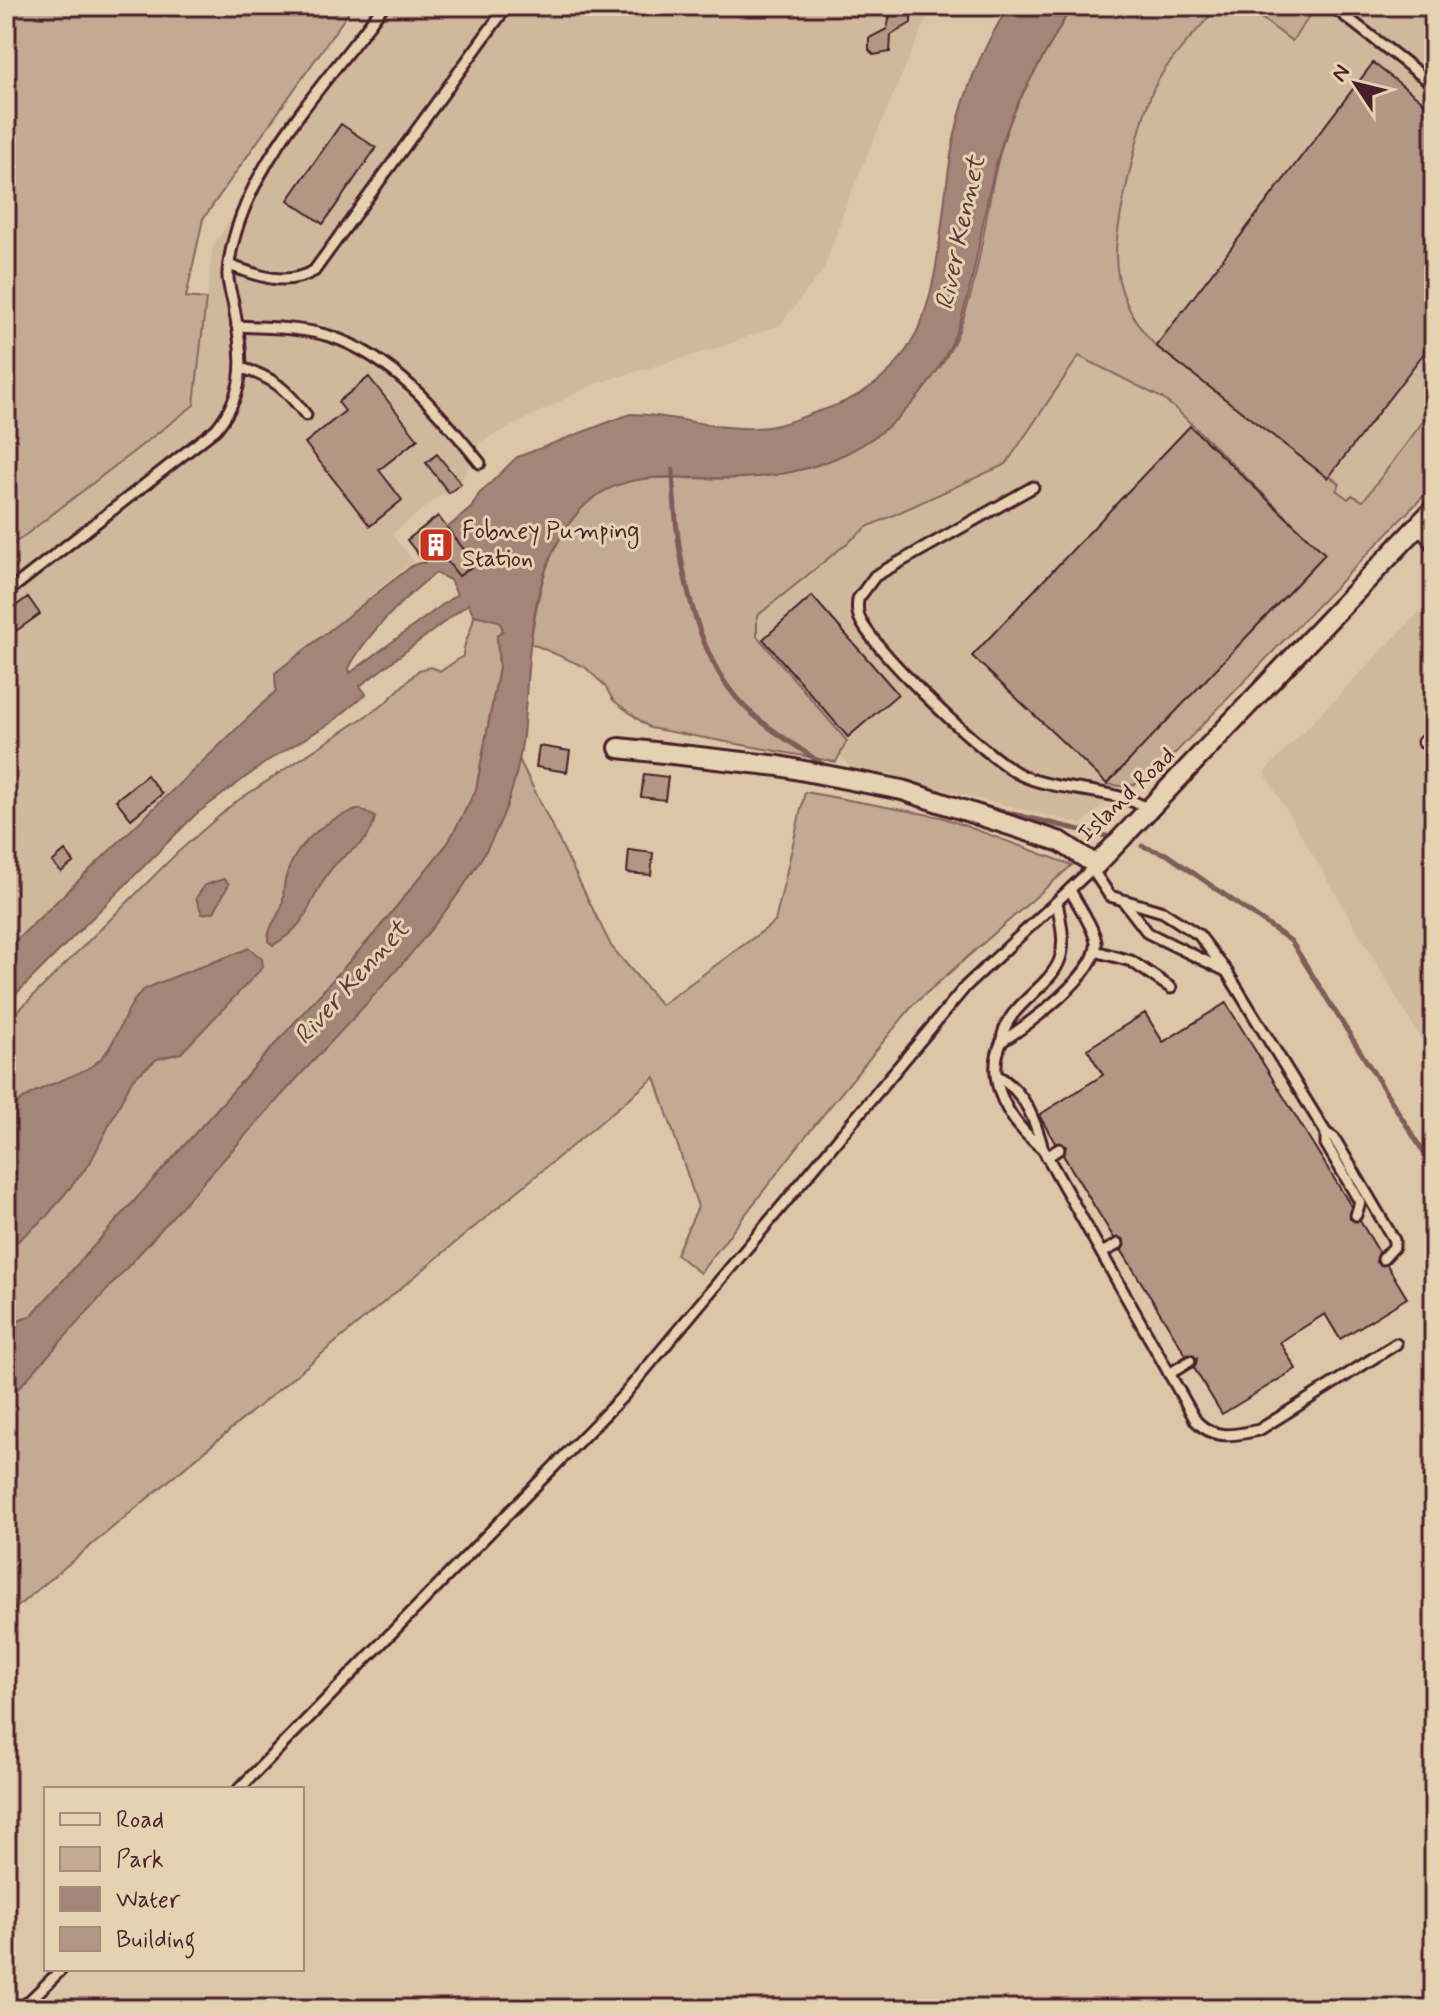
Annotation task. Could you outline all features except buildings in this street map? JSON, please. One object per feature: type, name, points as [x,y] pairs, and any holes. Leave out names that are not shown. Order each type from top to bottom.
[{"type":"street","name":"Island Road","points":[[619,748],[779,766],[902,790],[1061,842],[1094,867],[1434,509]]},
{"type":"lane","points":[[6,593],[216,429],[234,408],[241,368],[227,275],[238,222],[260,173],[383,6]]},
{"type":"lane","points":[[229,265],[284,281],[299,279],[314,271],[507,6]]},
{"type":"lane","points":[[1332,6],[1434,85]]},
{"type":"lane","points":[[237,326],[330,336],[365,352],[394,372],[424,400],[480,463]]},
{"type":"lane","points":[[241,368],[268,376],[284,387],[306,415]]},
{"type":"lane","points":[[1033,487],[875,576],[858,599],[860,620],[912,679],[973,740],[1006,766],[1058,787],[1139,802],[1150,811]]},
{"type":"lane","points":[[1418,524],[1434,549]]},
{"type":"lane","points":[[1423,742],[1434,734]]},
{"type":"lane","points":[[241,1787],[624,1395],[966,986],[1094,867],[1105,891],[1125,903],[1163,912],[1180,921],[1199,935],[1227,972],[1326,1133],[1334,1138],[1394,1240],[1391,1252],[1383,1259]]},
{"type":"lane","points":[[1002,1041],[1026,1027],[1074,982],[1095,951],[1093,935],[1070,890]]},
{"type":"lane","points":[[1045,1153],[1022,1132],[1000,1097],[997,1061],[1003,1031],[1061,958],[1062,938],[1057,902]]},
{"type":"lane","points":[[1125,903],[1148,933],[1227,972]]},
{"type":"lane","points":[[1095,951],[1131,961],[1171,988]]},
{"type":"lane","points":[[998,1076],[1014,1087],[1034,1116],[1045,1153],[1202,1428],[1221,1436],[1259,1430],[1396,1344]]},
{"type":"lane","points":[[1326,1133],[1326,1144],[1360,1202],[1356,1215]]},
{"type":"lane","points":[[1045,1153],[1059,1149]]},
{"type":"lane","points":[[1102,1253],[1118,1244]]},
{"type":"lane","points":[[1169,1374],[1190,1361]]},
{"type":"lane","points":[[21,2009],[60,1971]]},
{"type":"shaded area","points":[[377,6],[932,6],[850,195],[824,269],[780,325],[718,348],[597,383],[480,442],[461,484],[446,496],[443,493],[392,534],[413,561],[276,673],[276,691],[6,950],[6,550],[194,405],[213,246]]},
{"type":"shaded area","points":[[1111,6],[1434,6],[1434,480],[1194,719],[1082,824],[850,767],[733,635],[867,527],[1006,464]]},
{"type":"shaded area","points":[[1434,597],[1434,1061],[1264,772]]},
{"type":"green space","points":[[6,6],[353,6],[203,219],[186,297],[206,299],[194,405],[6,550]]},
{"type":"green space","points":[[1071,6],[1218,6],[1178,52],[1157,82],[1131,166],[1116,254],[1122,292],[1140,326],[1156,346],[1340,484],[1336,490],[1348,499],[1352,495],[1363,501],[1434,407],[1434,485],[1151,778],[1128,787],[1107,784],[1325,554],[1177,410],[1162,398],[1079,356],[1006,464],[867,527],[757,616],[757,636],[847,741],[836,762],[650,728],[613,700],[605,686],[585,667],[530,643],[542,584],[554,550],[572,520],[591,499],[611,487],[633,480],[741,478],[800,470],[854,449],[895,420],[940,367],[956,337],[974,281],[1005,136],[1019,102]]},
{"type":"green space","points":[[1245,6],[1308,6],[1312,13],[1292,41]]},
{"type":"green space","points":[[474,615],[499,620],[503,630],[497,636],[499,668],[476,790],[448,843],[375,933],[31,1316],[6,1326],[6,1023],[177,853],[234,803],[384,704],[419,670],[431,667],[441,671],[463,656]]},
{"type":"green space","points":[[519,759],[611,946],[661,1005],[775,922],[805,792],[941,817],[1072,865],[914,1004],[809,1132],[700,1273],[676,1254],[698,1207],[655,1077],[6,1616],[6,1401],[242,1139],[485,852],[506,808]]},
{"type":"water","name":"River Kennet","points":[[1009,6],[1071,6],[1020,99],[1006,132],[959,324],[944,359],[922,393],[873,438],[820,464],[761,477],[673,477],[630,481],[610,488],[591,500],[574,517],[558,541],[539,594],[533,622],[523,736],[514,781],[499,824],[467,882],[395,972],[6,1402],[6,1326],[31,1316],[375,933],[448,843],[476,790],[499,668],[497,636],[503,630],[499,621],[474,615],[468,604],[360,686],[366,694],[331,723],[269,760],[196,814],[6,1004],[6,950],[276,691],[275,673],[413,565],[424,562],[439,551],[459,576],[475,564],[447,528],[471,508],[479,494],[517,457],[630,414],[732,428],[774,426],[820,411],[863,392],[894,367],[915,336],[928,301],[937,263],[958,121],[975,70]],"holes":[[[436,573],[450,580],[457,594],[350,673],[349,668],[365,642],[412,593]]]},
{"type":"water","points":[[360,809],[375,817],[368,835],[332,868],[296,928],[273,945],[268,941],[269,931],[282,906],[285,880],[296,855],[323,826]]},
{"type":"water","points":[[224,879],[229,884],[214,912],[202,914],[196,898],[205,885]]},
{"type":"water","points":[[249,948],[262,959],[263,967],[181,1053],[157,1059],[132,1080],[90,1163],[47,1216],[6,1251],[6,1116],[14,1106],[34,1092],[79,1073],[99,1060],[107,1052],[141,992]]},
{"type":"waterway","points":[[673,470],[682,562],[689,596],[711,658],[726,685],[745,707],[830,770]]},
{"type":"waterway","points":[[979,806],[1106,836]]},
{"type":"waterway","points":[[1142,846],[1166,854],[1291,941],[1434,1169]]},
{"type":"place","name":"Fobney Pumping Station","points":[[436,545]]}]
